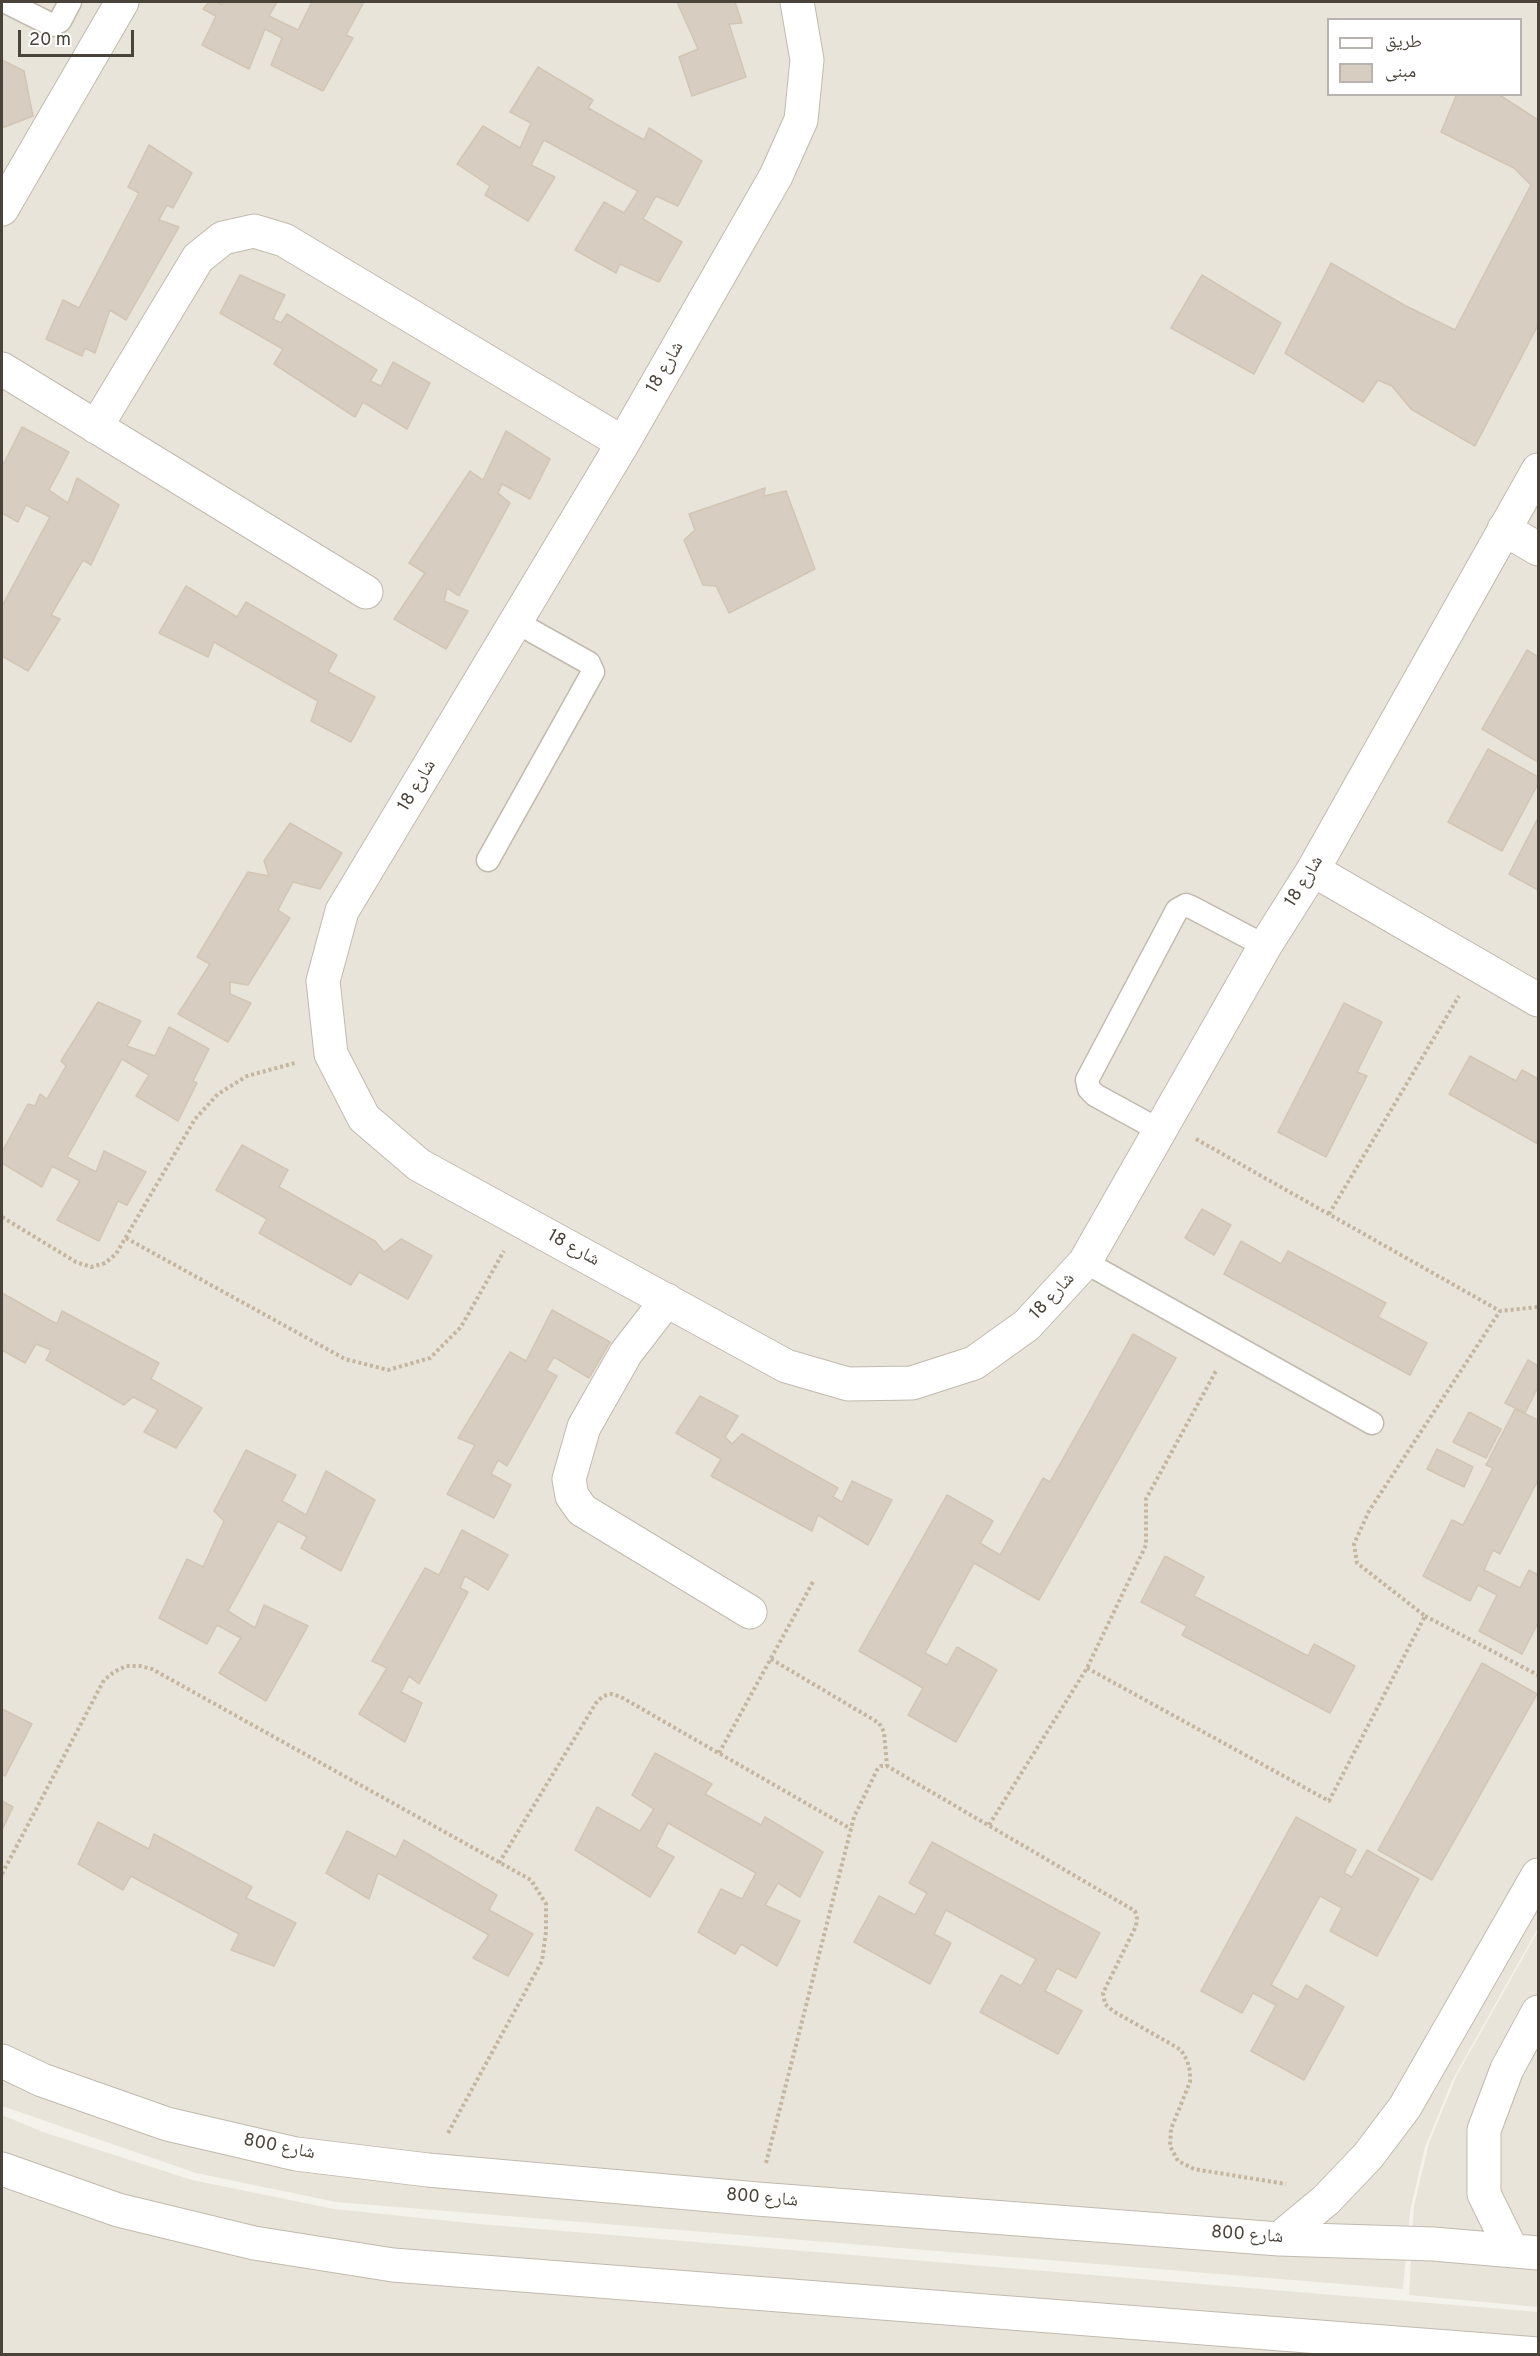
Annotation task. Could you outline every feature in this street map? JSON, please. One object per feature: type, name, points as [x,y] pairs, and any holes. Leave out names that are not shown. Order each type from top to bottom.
[{"type":"street","points":[[2,209],[122,2]]},
{"type":"street","name":"شارع 18","points":[[797,2],[807,60],[801,120],[776,176],[623,443],[342,911],[323,981],[331,1054],[364,1118],[419,1165],[786,1366],[848,1384],[912,1383],[974,1363],[1027,1325],[1085,1262],[1265,946],[1313,870],[1539,470]]},
{"type":"street","points":[[96,427],[198,258],[223,238],[254,231],[284,240],[623,443]]},
{"type":"street","points":[[2,369],[366,592]]},
{"type":"street","points":[[1504,529],[1539,549]]},
{"type":"street","points":[[1313,870],[1539,1000]]},
{"type":"street","points":[[667,1300],[626,1353],[584,1427],[569,1479],[572,1496],[582,1510],[750,1612]]},
{"type":"street","points":[[1279,2239],[1326,2200],[1368,2156],[1405,2107],[1539,1875]]},
{"type":"street","points":[[1525,2252],[1484,2194],[1484,2130],[1507,2068],[1539,2012]]},
{"type":"street","name":"شارع 800","points":[[2,2061],[42,2080],[167,2124],[296,2154],[428,2170],[757,2199],[1279,2239],[1433,2244],[1525,2252]]},
{"type":"street","points":[[2,2169],[118,2210],[243,2240],[393,2265],[1342,2347],[1539,2354]]},
{"type":"lane","points":[[6,2],[52,25],[60,21],[70,2]]},
{"type":"lane","points":[[488,860],[593,672],[589,663],[516,622]]},
{"type":"lane","points":[[1161,1126],[1095,1095],[1089,1089],[1087,1080],[1177,910],[1186,905],[1191,907],[1265,946]]},
{"type":"lane","points":[[1085,1262],[1372,1423]]},
{"type":"path","points":[[1329,1214],[1477,964]]},
{"type":"path","points":[[2,1217],[76,1262],[91,1267],[105,1263],[116,1254],[126,1238],[195,1119],[218,1094],[247,1076],[331,1054]]},
{"type":"path","points":[[1161,1126],[1329,1214],[1500,1311],[1539,1307]]},
{"type":"path","points":[[126,1238],[345,1359],[388,1370],[430,1358],[461,1327],[520,1220]]},
{"type":"path","points":[[1500,1311],[1369,1511],[1354,1544],[1357,1563],[1425,1616],[1539,1675]]},
{"type":"path","points":[[989,1825],[1087,1668],[1146,1545],[1146,1499],[1230,1345]]},
{"type":"path","points":[[719,1753],[814,1580]]},
{"type":"path","points":[[1087,1668],[1329,1801],[1425,1616]]},
{"type":"path","points":[[771,1659],[879,1723],[884,1732],[887,1766]]},
{"type":"path","points":[[2,1874],[104,1680],[114,1671],[126,1666],[140,1665],[152,1669],[531,1880],[546,1904],[546,1932],[542,1961],[428,2170]]},
{"type":"path","points":[[499,1863],[596,1703],[603,1696],[612,1694],[621,1697],[851,1829]]},
{"type":"path","points":[[757,2199],[858,1805],[876,1770],[887,1766],[1135,1911],[1136,1926],[1103,1993],[1106,2004],[1113,2011],[1181,2050],[1187,2060],[1190,2082],[1171,2128],[1170,2138],[1170,2146],[1178,2161],[1194,2169],[1283,2183],[1326,2200]]},
{"type":"shaded area","points":[[2,2],[1538,2],[1538,1928],[1453,2079],[1425,2147],[1410,2211],[1403,2289],[336,2202],[196,2173],[2,2106]]},
{"type":"shaded area","points":[[1538,1931],[1538,2307],[1409,2295],[1414,2206],[1429,2143],[1457,2075]]},
{"type":"shaded area","points":[[2,2115],[43,2132],[192,2180],[334,2209],[479,2224],[1538,2312],[1538,2354],[2,2354]]},
{"type":"building","points":[[209,2],[222,5],[223,2],[277,2],[269,16],[298,30],[312,2],[364,2],[346,35],[353,38],[323,91],[271,65],[282,38],[265,29],[249,69],[202,45],[216,16],[203,9]]},
{"type":"building","points":[[677,2],[735,2],[742,23],[729,24],[746,77],[692,96],[679,57],[698,49]]},
{"type":"building","points":[[2,60],[24,71],[33,116],[2,128]]},
{"type":"building","points":[[538,67],[593,100],[588,108],[644,140],[649,128],[702,161],[678,206],[656,196],[643,219],[682,242],[659,282],[620,264],[616,273],[575,250],[604,202],[624,213],[638,191],[544,140],[531,165],[555,177],[528,221],[485,195],[490,186],[457,164],[483,126],[520,148],[531,123],[510,112]]},
{"type":"building","points":[[1456,96],[1501,96],[1538,120],[1538,325],[1475,446],[1411,409],[1392,386],[1378,380],[1363,402],[1285,353],[1331,263],[1404,305],[1455,330],[1531,185],[1514,168],[1441,132]]},
{"type":"building","points":[[149,145],[192,173],[173,208],[167,205],[159,220],[179,227],[126,320],[110,310],[95,353],[85,348],[82,356],[46,339],[63,300],[79,308],[139,193],[128,187]]},
{"type":"building","points":[[240,275],[285,295],[273,319],[281,323],[287,314],[377,370],[370,381],[381,386],[393,362],[430,383],[407,429],[363,402],[355,417],[274,364],[283,349],[220,313]]},
{"type":"building","points":[[1202,275],[1281,323],[1254,374],[1171,328]]},
{"type":"building","points":[[22,427],[69,452],[49,490],[68,503],[77,478],[119,505],[91,565],[83,560],[51,615],[60,619],[28,671],[2,656],[2,606],[50,517],[26,505],[18,522],[2,513],[2,462],[4,463]]},
{"type":"building","points":[[506,431],[550,459],[530,499],[502,484],[498,493],[510,503],[459,596],[447,588],[444,601],[468,611],[446,649],[394,619],[425,573],[409,563],[470,471],[483,480]]},
{"type":"building","points":[[765,488],[764,496],[786,491],[815,569],[729,613],[716,586],[703,585],[684,540],[695,530],[689,514]]},
{"type":"building","points":[[186,586],[237,617],[246,602],[337,655],[328,672],[375,697],[351,742],[311,721],[318,701],[214,642],[208,657],[159,633]]},
{"type":"building","points":[[1527,650],[1538,657],[1538,762],[1482,729]]},
{"type":"building","points":[[1488,749],[1538,777],[1538,784],[1502,851],[1448,822]]},
{"type":"building","points":[[1538,818],[1538,890],[1509,874]]},
{"type":"building","points":[[290,823],[342,853],[320,889],[293,882],[278,910],[290,918],[248,985],[230,982],[230,994],[251,1003],[228,1042],[178,1014],[210,964],[197,957],[248,872],[269,876],[264,861]]},
{"type":"building","points":[[98,1002],[141,1021],[127,1046],[155,1056],[169,1027],[209,1049],[193,1081],[197,1083],[178,1121],[136,1096],[149,1075],[122,1059],[67,1157],[96,1172],[104,1151],[146,1172],[127,1205],[118,1201],[99,1241],[57,1220],[80,1181],[52,1166],[42,1187],[2,1163],[2,1152],[28,1104],[35,1106],[40,1094],[47,1099],[66,1066],[61,1061]]},
{"type":"building","points":[[1344,1003],[1382,1022],[1357,1072],[1367,1076],[1326,1157],[1278,1132]]},
{"type":"building","points":[[1470,1056],[1516,1081],[1522,1070],[1538,1079],[1538,1144],[1449,1094]]},
{"type":"building","points":[[242,1145],[288,1170],[279,1187],[375,1241],[384,1252],[401,1239],[432,1256],[408,1299],[359,1272],[351,1285],[259,1233],[267,1219],[216,1190]]},
{"type":"building","points":[[1202,1209],[1231,1225],[1214,1255],[1185,1238]]},
{"type":"building","points":[[1241,1241],[1281,1264],[1288,1251],[1386,1303],[1378,1317],[1427,1343],[1410,1375],[1224,1274]]},
{"type":"building","points":[[2,1293],[57,1324],[62,1311],[159,1363],[151,1379],[202,1408],[176,1448],[144,1432],[158,1410],[133,1397],[124,1405],[46,1360],[51,1350],[36,1344],[25,1363],[2,1350]]},
{"type":"building","points":[[552,1310],[610,1342],[589,1378],[554,1357],[546,1370],[557,1376],[507,1466],[498,1460],[491,1474],[511,1485],[494,1518],[447,1494],[475,1445],[458,1438],[510,1352],[526,1361]]},
{"type":"building","points":[[1133,1334],[1176,1358],[1039,1600],[974,1563],[925,1653],[947,1665],[957,1647],[997,1670],[956,1742],[908,1715],[923,1688],[859,1651],[947,1495],[993,1521],[980,1543],[1000,1555],[1043,1478],[1050,1482]]},
{"type":"building","points":[[1528,1360],[1538,1366],[1538,1387],[1525,1413],[1505,1403]]},
{"type":"building","points":[[700,1396],[738,1416],[725,1437],[732,1444],[742,1434],[838,1488],[833,1497],[842,1502],[852,1481],[892,1500],[868,1545],[818,1515],[812,1531],[711,1476],[721,1459],[676,1433]]},
{"type":"building","points":[[1515,1409],[1538,1420],[1538,1480],[1500,1554],[1493,1550],[1484,1570],[1520,1588],[1529,1570],[1538,1575],[1538,1623],[1522,1654],[1479,1631],[1497,1595],[1478,1585],[1470,1601],[1423,1576],[1452,1520],[1463,1525],[1493,1468],[1486,1465]]},
{"type":"building","points":[[1469,1412],[1501,1429],[1486,1458],[1453,1442]]},
{"type":"building","points":[[1437,1449],[1473,1467],[1464,1487],[1427,1469]]},
{"type":"building","points":[[246,1450],[296,1475],[282,1501],[306,1515],[326,1471],[375,1500],[341,1571],[301,1548],[307,1537],[278,1521],[228,1611],[255,1628],[264,1605],[308,1626],[266,1701],[219,1673],[241,1638],[217,1625],[207,1644],[159,1618],[187,1559],[203,1567],[224,1521],[214,1511]]},
{"type":"building","points":[[462,1530],[508,1555],[488,1590],[465,1576],[460,1588],[468,1592],[419,1684],[409,1676],[401,1692],[422,1703],[405,1742],[359,1714],[387,1668],[372,1661],[425,1568],[439,1575]]},
{"type":"building","points":[[1165,1556],[1204,1577],[1194,1596],[1308,1656],[1314,1644],[1355,1666],[1330,1713],[1182,1635],[1187,1626],[1141,1602]]},
{"type":"building","points":[[1482,1663],[1537,1694],[1432,1880],[1378,1850]]},
{"type":"building","points":[[2,1709],[32,1724],[5,1776],[2,1774]]},
{"type":"building","points":[[655,1753],[712,1784],[705,1794],[761,1825],[765,1817],[823,1852],[800,1897],[778,1883],[765,1905],[800,1921],[777,1966],[741,1944],[735,1954],[698,1932],[721,1889],[742,1899],[756,1873],[668,1823],[656,1847],[674,1857],[650,1897],[575,1850],[597,1807],[640,1831],[654,1809],[632,1795]]},
{"type":"building","points":[[2,1801],[13,1807],[2,1830]]},
{"type":"building","points":[[1296,1817],[1356,1850],[1344,1873],[1352,1877],[1367,1850],[1419,1879],[1377,1956],[1330,1931],[1342,1908],[1320,1896],[1271,1985],[1298,2000],[1306,1985],[1344,2007],[1304,2080],[1251,2051],[1276,2005],[1253,1993],[1242,2013],[1201,1991]]},
{"type":"building","points":[[98,1822],[149,1849],[154,1834],[252,1887],[246,1898],[296,1923],[274,1966],[231,1950],[239,1934],[131,1876],[123,1890],[78,1864]]},
{"type":"building","points":[[347,1831],[396,1857],[404,1840],[497,1895],[489,1910],[533,1934],[508,1976],[473,1958],[489,1935],[378,1873],[369,1899],[326,1873]]},
{"type":"building","points":[[932,1842],[1100,1933],[1076,1978],[1057,1968],[1045,1991],[1082,2011],[1058,2054],[980,2012],[1001,1975],[1021,1986],[1036,1959],[946,1910],[934,1934],[951,1943],[930,1984],[854,1942],[879,1896],[915,1915],[927,1893],[909,1883]]}]
